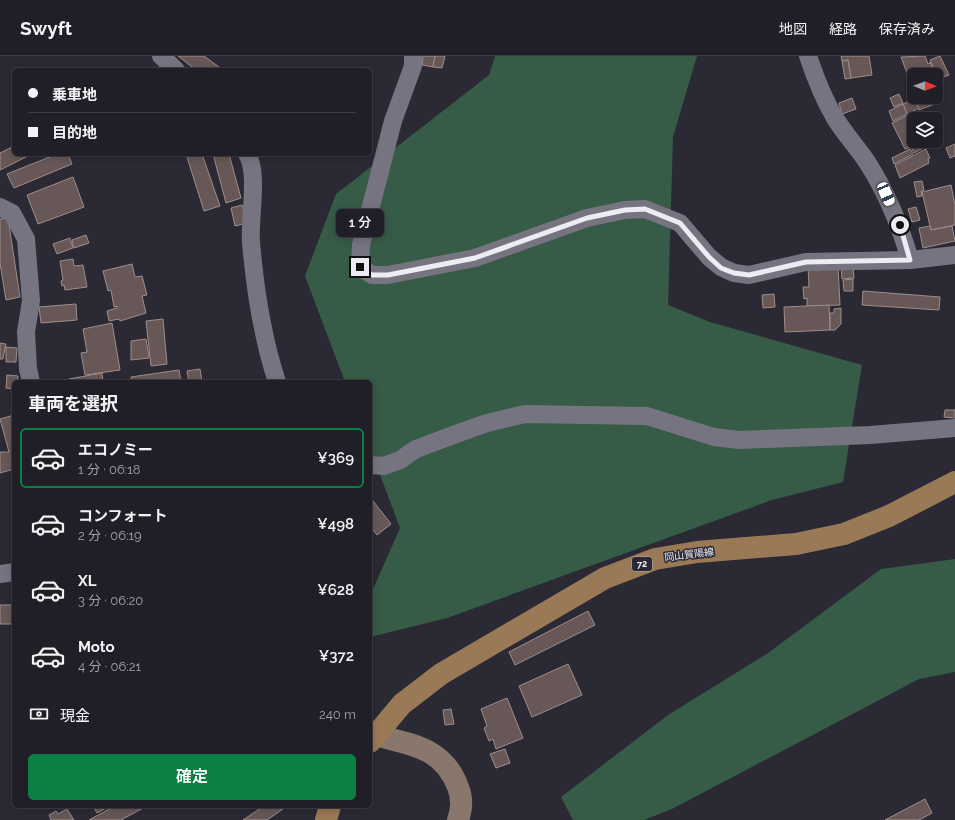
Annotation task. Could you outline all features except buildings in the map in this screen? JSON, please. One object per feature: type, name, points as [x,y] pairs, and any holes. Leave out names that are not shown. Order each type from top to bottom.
[{"type":"main road","name":"岡山賀陽線","points":[[372,737],[402,704],[441,674],[605,578],[655,559],[697,552],[796,544],[844,534],[889,516],[955,482]]},
{"type":"main road","points":[[326,820],[329,808]]},
{"type":"street","points":[[161,56],[174,68]]},
{"type":"street","points":[[413,56],[413,66],[393,121],[360,245],[360,267],[372,275],[388,275],[475,258],[587,218],[625,210],[645,209],[680,223],[709,257],[721,268],[734,273],[749,275],[806,262],[910,260],[955,255]]},
{"type":"street","points":[[808,56],[816,80],[835,118],[867,162],[886,194],[900,225],[910,260]]},
{"type":"street","points":[[248,156],[253,178],[251,239],[256,299],[268,353],[276,380]]},
{"type":"street","points":[[0,207],[12,213],[26,239],[31,301],[26,332],[28,369],[31,380]]},
{"type":"street","points":[[372,465],[384,466],[400,460],[416,450],[456,434],[487,423],[525,414],[647,416],[714,437],[739,440],[870,435],[955,428]]},
{"type":"street","points":[[0,574],[12,572]]},
{"type":"street","points":[[372,737],[423,749],[440,758],[454,775],[459,790],[462,811],[458,820]]},
{"type":"green space","points":[[495,56],[697,56],[673,137],[668,305],[710,322],[862,365],[843,482],[772,500],[447,618],[372,637],[372,591],[400,528],[372,453],[372,380],[344,380],[305,276],[336,194],[489,75]]},
{"type":"green space","points":[[955,559],[955,672],[919,679],[672,809],[644,820],[573,820],[561,797],[668,715],[768,653],[881,569]]},
{"type":"route","points":[[360,267],[372,275],[388,275],[475,258],[587,218],[625,210],[645,209],[662,214],[680,223],[709,257],[721,268],[734,273],[749,275],[806,262],[910,260],[900,225]]}]
